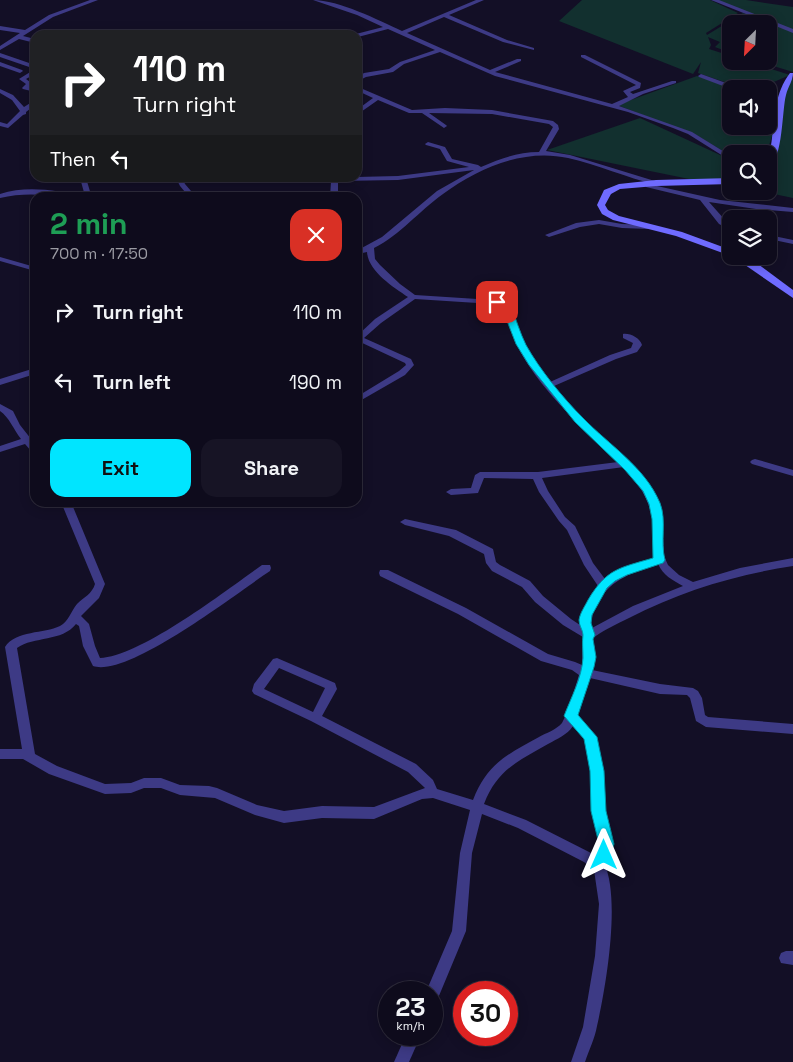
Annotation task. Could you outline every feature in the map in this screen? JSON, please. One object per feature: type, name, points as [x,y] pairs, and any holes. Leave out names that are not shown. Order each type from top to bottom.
[{"type":"street","points":[[0,48],[51,16],[95,0]]},
{"type":"street","points":[[316,0],[340,7],[389,27],[489,72],[614,106],[682,130],[722,154]]},
{"type":"street","points":[[402,33],[481,0]]},
{"type":"street","points":[[714,0],[793,31]]},
{"type":"street","points":[[443,15],[494,37],[532,50]]},
{"type":"street","points":[[362,34],[389,27]]},
{"type":"street","points":[[0,28],[27,32]]},
{"type":"street","points":[[19,36],[30,39]]},
{"type":"street","points":[[362,76],[390,71],[402,64],[439,50]]},
{"type":"street","points":[[0,55],[30,65]]},
{"type":"street","points":[[583,56],[639,84],[638,87],[626,91],[632,97]]},
{"type":"street","points":[[489,72],[519,60]]},
{"type":"street","points":[[0,64],[20,71]]},
{"type":"street","points":[[30,74],[22,79],[30,84]]},
{"type":"street","points":[[776,145],[780,103],[785,85],[793,75]]},
{"type":"street","points":[[701,76],[722,83]]},
{"type":"street","points":[[614,106],[632,97],[674,82]]},
{"type":"street","points":[[10,94],[18,89],[30,91]]},
{"type":"street","points":[[362,91],[411,112],[446,110],[492,112],[544,120],[556,126],[543,150]]},
{"type":"street","points":[[0,92],[10,94],[27,113]]},
{"type":"street","points":[[362,109],[377,98]]},
{"type":"street","points":[[0,124],[8,126],[27,113],[30,106]]},
{"type":"street","points":[[424,112],[444,126]]},
{"type":"street","points":[[428,144],[443,148],[449,160],[479,167]]},
{"type":"street","points":[[362,251],[370,248],[411,218],[444,189],[489,165],[514,155],[543,150],[565,155],[652,185],[703,200],[741,206],[793,210]]},
{"type":"street","points":[[362,179],[389,180],[489,165]]},
{"type":"street","points":[[181,182],[188,192]]},
{"type":"street","points":[[722,182],[629,185],[613,188],[603,197],[601,205],[610,215],[713,245],[722,250]]},
{"type":"street","points":[[0,196],[10,192],[34,192]]},
{"type":"street","points":[[703,200],[722,222]]},
{"type":"street","points":[[549,235],[579,225],[599,222],[622,226],[649,227]]},
{"type":"street","points":[[777,239],[793,242]]},
{"type":"street","points":[[370,248],[371,259],[377,267],[397,286],[413,297],[493,302],[505,305],[526,354],[578,420],[626,464],[647,489],[655,504],[658,519],[657,552],[659,560],[675,578],[694,587]]},
{"type":"street","points":[[0,259],[30,268]]},
{"type":"street","points":[[753,265],[793,294]]},
{"type":"street","points":[[362,335],[413,297]]},
{"type":"street","points":[[550,385],[612,357],[634,350],[638,344],[637,342],[626,336]]},
{"type":"street","points":[[362,340],[408,361],[410,365],[402,373],[362,397]]},
{"type":"street","points":[[0,382],[30,373]]},
{"type":"street","points":[[0,407],[10,413],[16,426],[30,444]]},
{"type":"street","points":[[0,449],[27,440]]},
{"type":"street","points":[[756,462],[793,473]]},
{"type":"street","points":[[451,492],[475,491],[480,475],[536,475],[588,467],[626,464]]},
{"type":"street","points":[[536,475],[544,492],[562,520],[571,528],[589,565],[603,585]]},
{"type":"street","points":[[29,755],[11,647],[18,642],[48,635],[63,629],[81,608],[95,596],[100,584],[68,507]]},
{"type":"street","points":[[405,522],[452,533],[489,552],[491,563],[496,568],[531,588],[539,599],[567,622],[589,635]]},
{"type":"street","points":[[440,981],[459,931],[466,852],[477,807],[484,788],[499,768],[508,760],[559,732],[567,725],[589,657],[587,639],[589,635],[585,623],[586,615],[603,585],[623,572],[659,560]]},
{"type":"street","points":[[589,635],[642,606],[728,574],[793,562]]},
{"type":"street","points":[[75,617],[84,624],[93,659],[97,664],[104,664],[130,656],[151,645],[266,568]]},
{"type":"street","points":[[384,573],[462,611],[546,658],[574,666],[585,673],[660,689],[689,691],[696,698],[700,718],[706,722],[793,729]]},
{"type":"street","points":[[315,718],[331,686],[277,662],[258,687],[258,691],[412,768],[429,784],[433,793]]},
{"type":"street","points":[[571,716],[590,737],[597,771],[598,811],[607,844],[604,855],[596,863]]},
{"type":"street","points":[[0,754],[20,753],[29,755],[53,770],[105,789],[118,790],[144,783],[161,783],[180,790],[201,790],[217,793],[254,810],[284,817],[322,812],[374,814],[420,794],[433,793],[522,824],[596,863],[600,867],[606,904],[602,956],[590,1027],[578,1062]]},
{"type":"street","points":[[401,1062],[409,1046]]},
{"type":"green space","points":[[582,0],[710,0],[738,13],[735,15],[722,15],[722,23],[706,33],[707,35],[722,26],[722,50],[715,47],[720,42],[708,37],[711,45],[709,49],[722,53],[722,70],[775,70],[790,75],[777,81],[722,81],[698,73],[701,62],[693,74],[559,21]]},
{"type":"green space","points":[[716,0],[746,0],[793,7],[793,72],[778,67],[778,15],[752,15]]},
{"type":"green space","points":[[697,76],[722,84],[722,135],[772,135],[769,145],[722,145],[722,151],[698,136],[617,105]]},
{"type":"green space","points":[[793,78],[793,198],[777,195],[777,145],[785,85]]},
{"type":"green space","points":[[640,118],[722,156],[722,179],[699,181],[547,150]]},
{"type":"route","points":[[497,302],[506,306],[521,344],[532,363],[578,420],[629,467],[647,489],[655,504],[658,519],[657,552],[659,560],[611,578],[603,585],[586,615],[585,623],[589,635],[587,639],[590,648],[588,667],[571,716],[590,737],[597,771],[598,811],[607,844],[604,855]]}]
